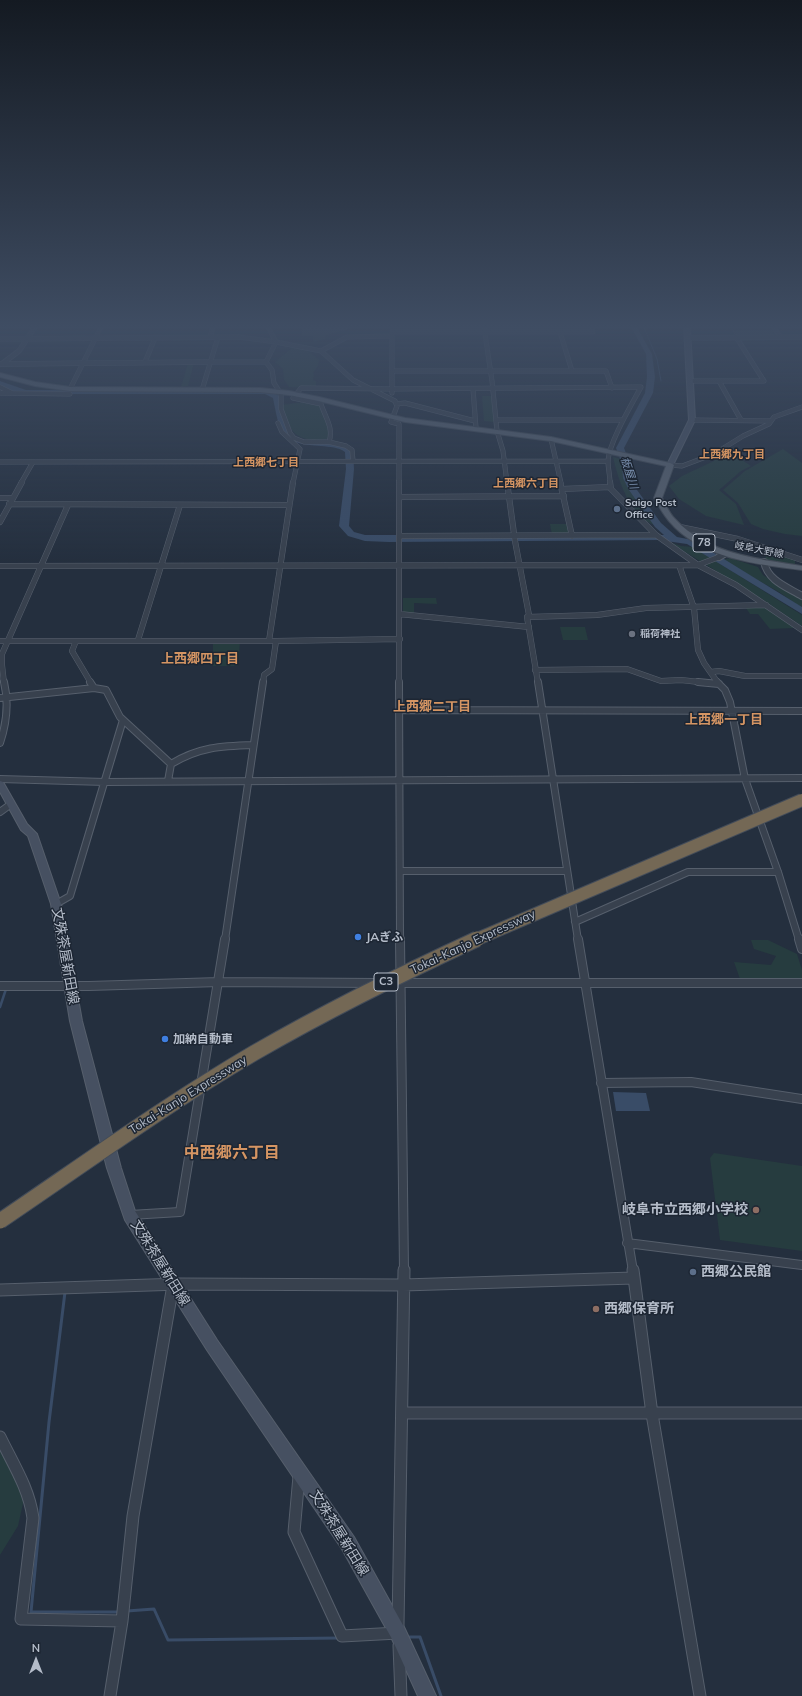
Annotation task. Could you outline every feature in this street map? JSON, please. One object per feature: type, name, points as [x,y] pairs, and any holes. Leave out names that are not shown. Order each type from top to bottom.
[{"type":"highway","name":"Tokai-Kanjo Expressway","points":[[0,1221],[129,1133],[216,1077],[289,1033],[367,991],[536,912],[802,800]]},
{"type":"main road","points":[[350,406],[405,420],[476,428],[551,439],[670,464],[692,420],[691,406]]},
{"type":"main road","name":"岐阜大野線","points":[[670,464],[658,498],[672,520],[680,527],[722,555],[802,568]]},
{"type":"main road","name":"文殊茶屋新田線","points":[[0,784],[6,808],[32,834],[56,904],[76,1021],[114,1168],[130,1216],[173,1285],[348,1543],[398,1634],[427,1696]]},
{"type":"street","points":[[281,406],[290,433],[294,438],[304,442],[330,442],[346,446],[352,450],[353,462]]},
{"type":"street","points":[[322,406],[332,430],[330,442]]},
{"type":"street","points":[[395,406],[391,422],[400,424],[398,565],[400,639],[399,780],[401,871],[400,983],[403,1413],[398,1634],[401,1696]]},
{"type":"street","points":[[417,406],[475,421]]},
{"type":"street","points":[[474,406],[476,428]]},
{"type":"street","points":[[495,406],[515,538],[529,615],[527,617],[535,670],[554,778],[566,871],[634,1278],[652,1414],[700,1696]]},
{"type":"street","points":[[631,406],[608,461],[610,487],[656,536],[767,605],[802,630]]},
{"type":"street","points":[[733,406],[741,420]]},
{"type":"street","points":[[670,464],[682,466],[714,454],[743,436],[760,429],[774,417],[802,407]]},
{"type":"street","points":[[497,420],[624,420]]},
{"type":"street","points":[[692,420],[771,421]]},
{"type":"street","points":[[269,641],[288,505],[300,449],[297,444],[282,434],[278,422]]},
{"type":"street","points":[[551,439],[572,536]]},
{"type":"street","points":[[0,462],[608,461]]},
{"type":"street","points":[[0,522],[33,462]]},
{"type":"street","points":[[562,489],[610,487]]},
{"type":"street","points":[[399,497],[564,496]]},
{"type":"street","points":[[0,498],[13,498]]},
{"type":"street","points":[[10,504],[288,505]]},
{"type":"street","points":[[0,742],[4,731],[1,661],[3,641],[17,622],[40,566],[68,505]]},
{"type":"street","points":[[138,640],[180,505]]},
{"type":"street","points":[[680,527],[738,540],[802,560]]},
{"type":"street","points":[[399,538],[656,536]]},
{"type":"street","points":[[0,566],[520,564],[679,565],[701,564],[722,555]]},
{"type":"street","points":[[764,562],[764,568],[769,576],[802,596]]},
{"type":"street","points":[[679,565],[694,608],[698,650],[704,663],[725,690],[730,702],[730,711],[745,779],[778,872],[802,949]]},
{"type":"street","points":[[527,617],[597,616],[646,608],[767,605]]},
{"type":"street","points":[[399,614],[529,628]]},
{"type":"street","points":[[3,641],[276,641],[400,639]]},
{"type":"street","points":[[76,641],[72,651],[94,688]]},
{"type":"street","points":[[130,1216],[180,1212],[219,982],[264,675],[272,669],[276,641]]},
{"type":"street","points":[[535,670],[627,669],[661,681],[681,680],[719,684]]},
{"type":"street","points":[[711,672],[719,671],[745,676],[802,676]]},
{"type":"street","points":[[3,698],[94,688],[106,690],[123,720],[171,764]]},
{"type":"street","points":[[399,710],[802,711]]},
{"type":"street","points":[[56,904],[70,896],[123,720]]},
{"type":"street","points":[[168,781],[171,764],[202,748],[226,745],[253,745]]},
{"type":"street","points":[[0,780],[105,782],[554,778],[802,778]]},
{"type":"street","points":[[401,871],[566,871]]},
{"type":"street","points":[[575,922],[688,872],[778,872]]},
{"type":"street","points":[[0,986],[69,984],[89,986],[219,982],[802,983]]},
{"type":"street","points":[[601,1083],[692,1082],[802,1098]]},
{"type":"street","points":[[627,1243],[802,1265]]},
{"type":"street","points":[[0,1290],[173,1285],[403,1285],[634,1278]]},
{"type":"street","points":[[110,1696],[122,1621],[133,1516],[173,1285]]},
{"type":"street","points":[[403,1413],[802,1413]]},
{"type":"street","points":[[0,1437],[8,1456],[26,1487],[32,1507],[33,1518],[21,1619],[122,1621]]},
{"type":"street","points":[[300,1473],[294,1532],[342,1636],[398,1634]]},
{"type":"green space","points":[[282,406],[321,406],[329,425],[329,434],[327,439],[309,440],[302,438],[291,429]]},
{"type":"green space","points":[[483,406],[493,406],[495,422],[484,421]]},
{"type":"green space","points":[[783,449],[802,463],[802,536],[763,529],[751,524],[738,503],[723,490],[745,471]]},
{"type":"green space","points":[[730,452],[751,466],[741,471],[719,490],[736,504],[744,525],[706,516],[679,499],[669,486],[682,476],[714,461],[721,453]]},
{"type":"green space","points":[[613,457],[624,460],[625,471],[630,488],[655,525],[646,521],[639,515],[626,497]]},
{"type":"green space","points":[[550,524],[568,524],[570,534],[552,535]]},
{"type":"green space","points":[[669,542],[681,546],[693,547],[802,615],[802,626],[762,599]]},
{"type":"green space","points":[[767,551],[795,560],[795,565],[765,560]]},
{"type":"green space","points":[[730,558],[758,567],[763,575],[802,600],[802,608],[779,592],[722,560]]},
{"type":"green space","points":[[403,598],[436,598],[437,604],[414,603],[414,614],[403,613]]},
{"type":"green space","points":[[765,607],[794,628],[770,629],[758,614],[750,614],[746,608]]},
{"type":"green space","points":[[560,627],[585,627],[588,640],[563,640]]},
{"type":"green space","points":[[213,641],[240,642],[238,666],[213,666]]},
{"type":"green space","points":[[751,940],[768,940],[797,954],[802,970],[802,979],[740,979],[734,962],[771,965],[776,956],[754,949]]},
{"type":"green space","points":[[714,1153],[802,1166],[802,1251],[720,1240],[710,1158]]},
{"type":"green space","points":[[0,1437],[24,1499],[18,1526],[0,1555]]},
{"type":"water","points":[[613,1092],[646,1093],[650,1111],[616,1111]]},
{"type":"waterway","points":[[279,406],[284,429],[293,439],[301,442],[338,446],[349,451],[350,469],[344,526],[351,534],[365,538],[389,539],[659,537],[690,542],[802,611]]},
{"type":"waterway","name":"板屋川","points":[[642,406],[620,448],[626,464],[627,478],[633,490],[658,525],[674,539]]},
{"type":"waterway","points":[[0,1007],[6,989]]},
{"type":"waterway","points":[[65,1292],[49,1422],[31,1612],[119,1612]]},
{"type":"waterway","points":[[127,1611],[154,1609],[168,1640],[339,1638]]},
{"type":"waterway","points":[[408,1637],[420,1637],[441,1696]]},
{"type":"place","name":"Saigo Post Office","points":[[617,509]]},
{"type":"place","name":"稲荷神社","points":[[632,634]]},
{"type":"place","name":"JAぎふ","points":[[358,937]]},
{"type":"place","name":"加納自動車","points":[[165,1039]]},
{"type":"place","name":"岐阜市立西郷小学校","points":[[756,1210]]},
{"type":"place","name":"西郷公民館","points":[[693,1272]]},
{"type":"place","name":"西郷保育所","points":[[596,1309]]},
{"type":"district","name":"上西郷九丁目","points":[[732,455]]},
{"type":"district","name":"上西郷七丁目","points":[[266,463]]},
{"type":"district","name":"上西郷六丁目","points":[[526,484]]},
{"type":"district","name":"上西郷四丁目","points":[[200,659]]},
{"type":"district","name":"上西郷二丁目","points":[[432,707]]},
{"type":"district","name":"上西郷一丁目","points":[[724,720]]},
{"type":"district","name":"中西郷六丁目","points":[[232,1153]]}]
